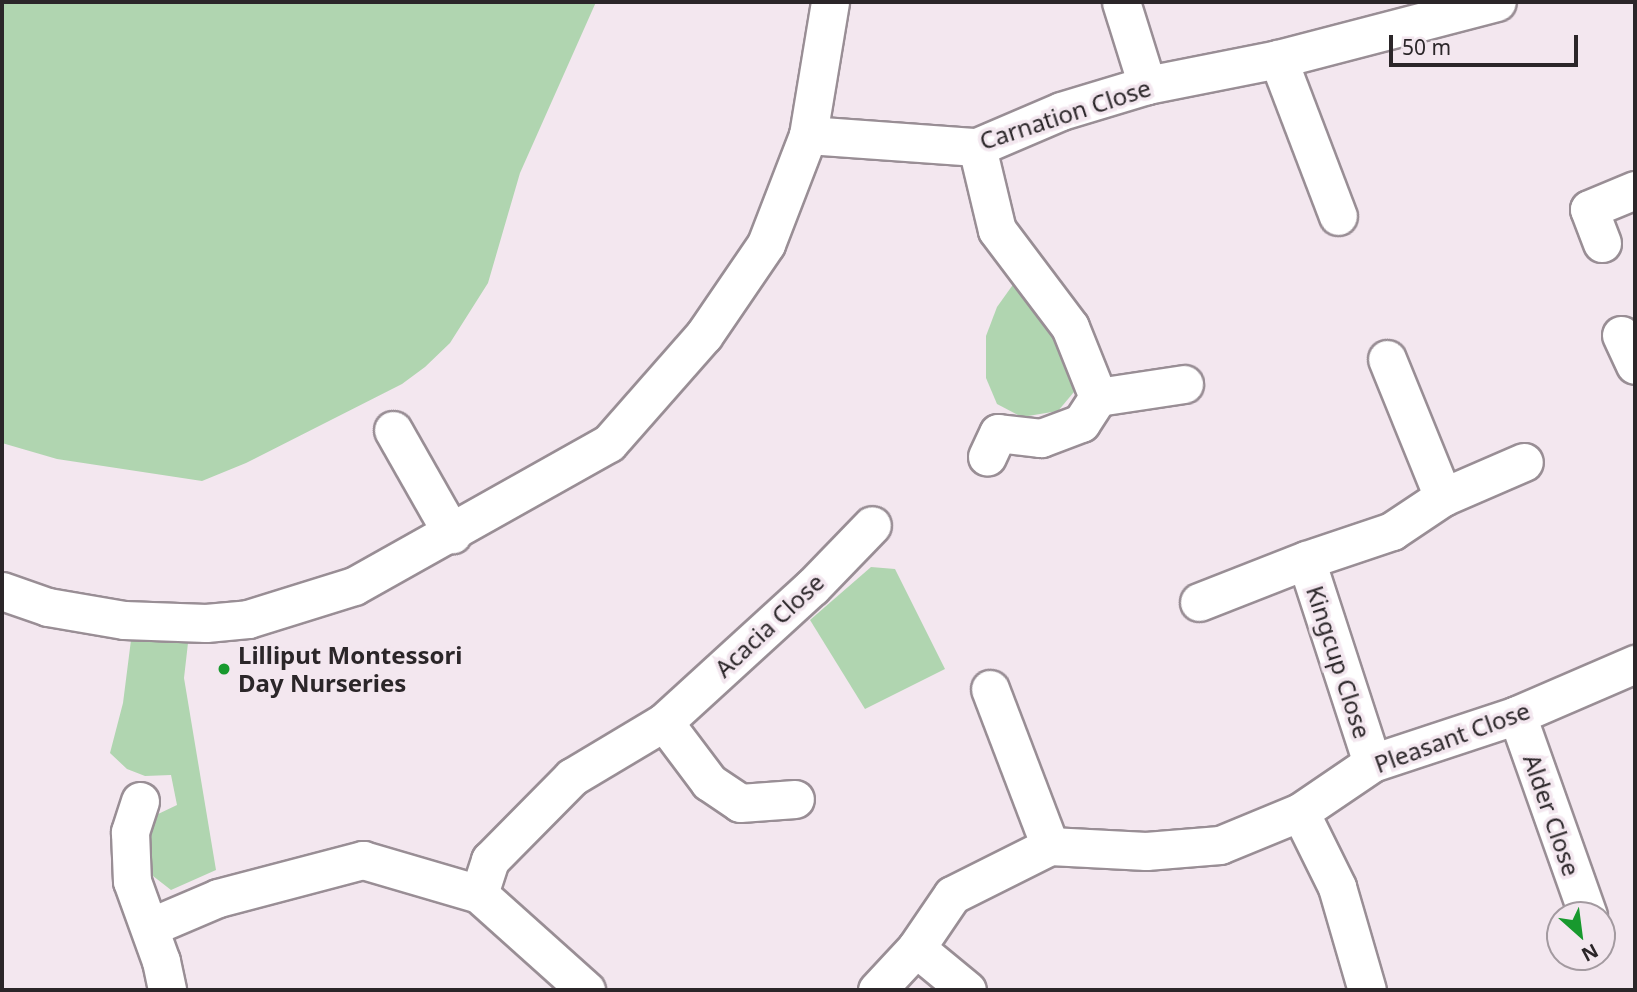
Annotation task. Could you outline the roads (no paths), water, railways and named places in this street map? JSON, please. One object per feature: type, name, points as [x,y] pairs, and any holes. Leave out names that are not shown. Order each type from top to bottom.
[{"type":"street","points":[[2,592],[48,607],[97,617],[163,623],[248,619],[354,586],[452,534],[609,443],[704,335],[766,244],[808,135],[830,2]]},
{"type":"street","points":[[1121,2],[1147,85]]},
{"type":"street","name":"Carnation Close","points":[[808,135],[977,147],[1060,111],[1147,85],[1279,59],[1384,16],[1497,2]]},
{"type":"street","points":[[1279,59],[1338,216]]},
{"type":"street","points":[[977,147],[997,230],[1070,327],[1098,397]]},
{"type":"street","points":[[1602,243],[1589,209],[1635,190]]},
{"type":"street","points":[[1387,359],[1443,497]]},
{"type":"street","points":[[987,457],[998,433],[1041,439],[1081,424],[1098,397],[1184,384]]},
{"type":"street","points":[[393,430],[452,534]]},
{"type":"street","name":"Kingcup Close","points":[[1199,602],[1306,560],[1392,531],[1443,497],[1524,462]]},
{"type":"street","name":"Acacia Close","points":[[480,894],[490,860],[572,777],[664,722],[812,587],[872,526]]},
{"type":"street","name":"Kingcup Close","points":[[1306,560],[1372,763]]},
{"type":"street","name":"Pleasant Close","points":[[877,990],[916,948],[952,895],[1050,846],[1146,851],[1220,845],[1300,812],[1372,763],[1517,715],[1635,664]]},
{"type":"street","points":[[990,689],[1050,846]]},
{"type":"street","name":"Alder Close","points":[[1517,715],[1582,901]]},
{"type":"street","points":[[664,722],[709,782],[740,803],[795,799]]},
{"type":"street","points":[[139,800],[130,832],[132,881],[150,927],[167,990]]},
{"type":"street","points":[[1300,812],[1337,887],[1367,990]]},
{"type":"street","points":[[150,927],[218,898],[363,860],[480,894],[586,990]]},
{"type":"street","points":[[916,948],[967,990]]},
{"type":"place","name":"Lilliput Montessori Day Nurseries","points":[[224,669]]}]
